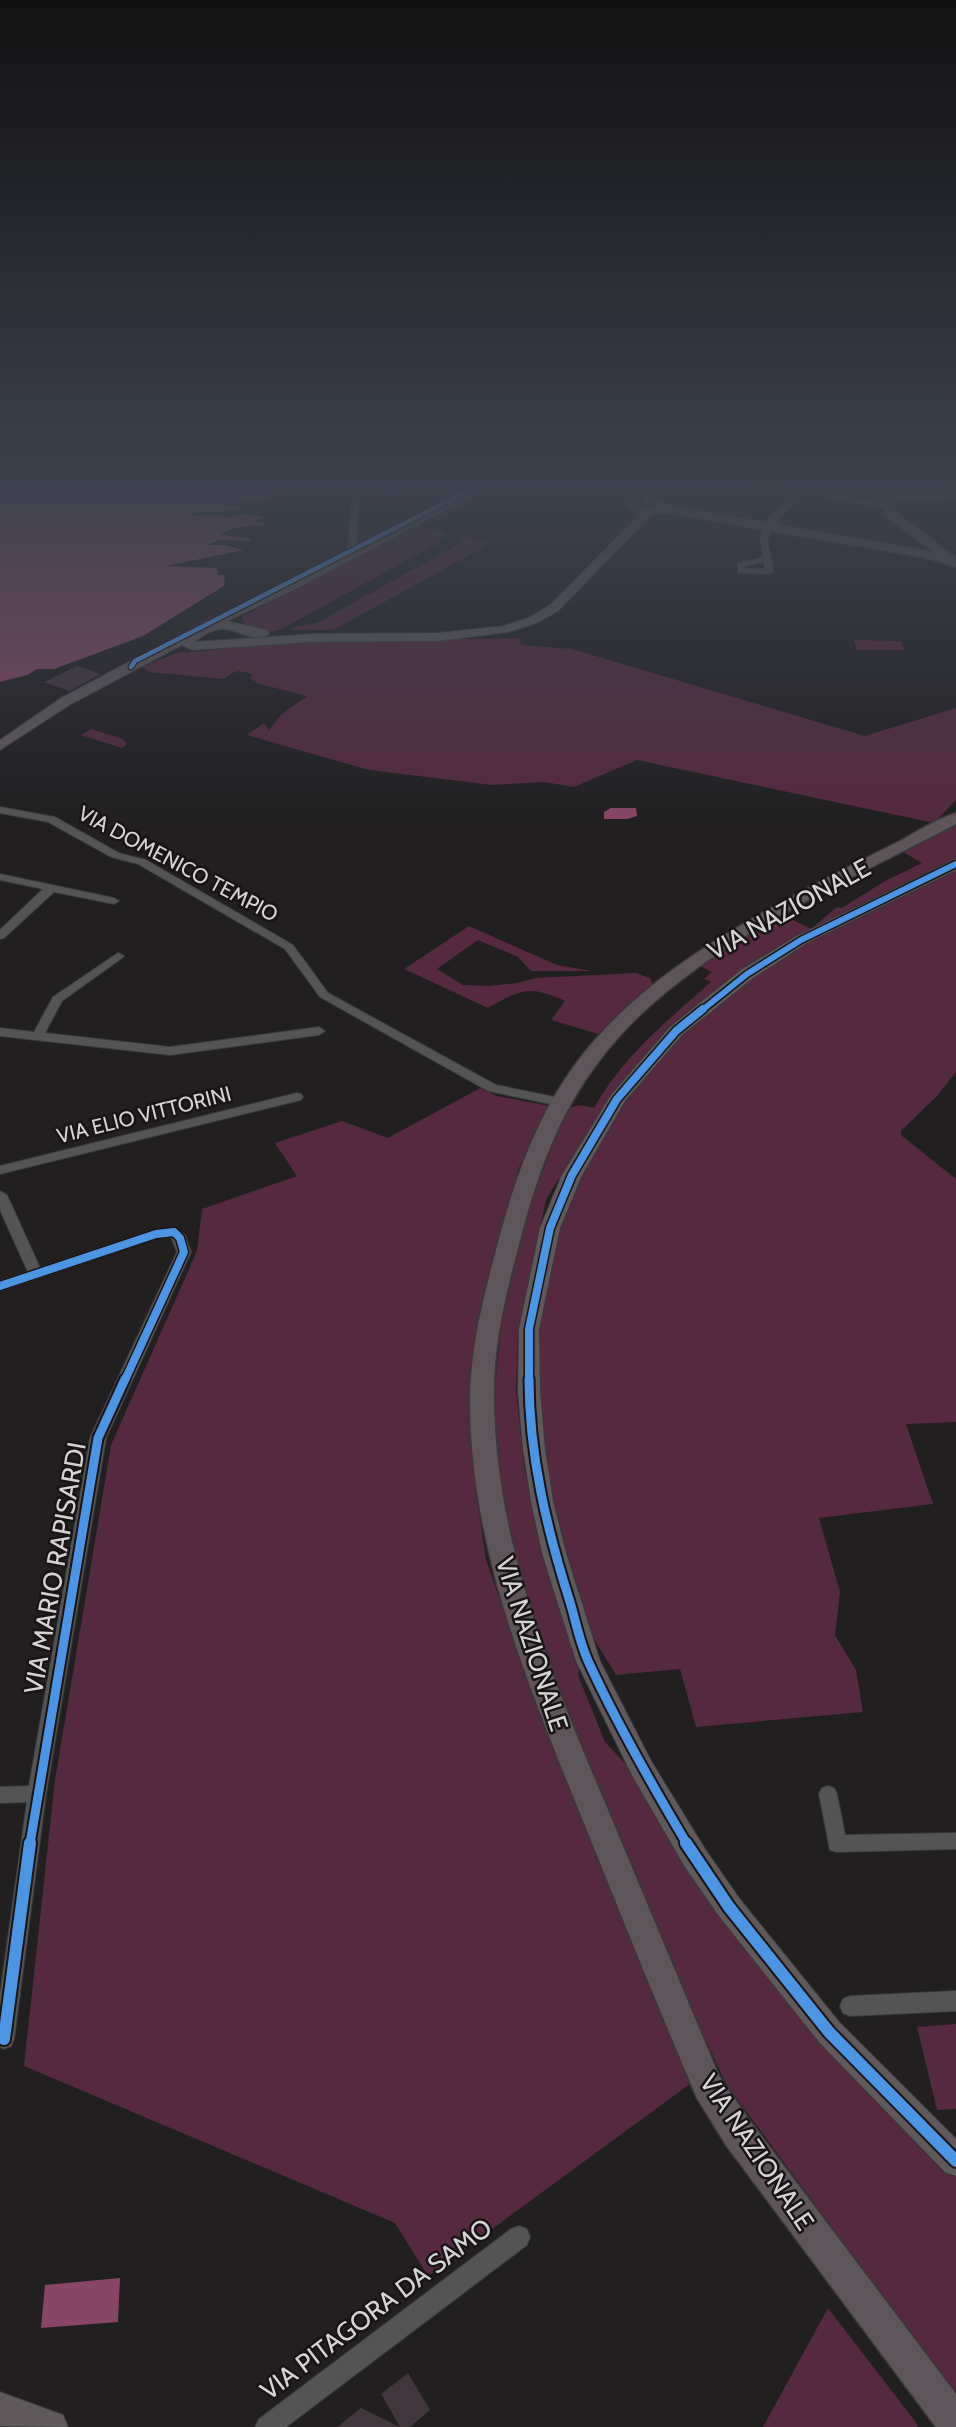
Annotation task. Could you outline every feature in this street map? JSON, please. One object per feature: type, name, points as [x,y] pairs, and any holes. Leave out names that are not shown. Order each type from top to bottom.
[{"type":"main road","points":[[0,746],[31,723],[76,695],[271,596]]},
{"type":"main road","points":[[192,646],[269,639],[487,633],[530,623],[554,608],[566,596]]},
{"type":"main road","points":[[131,667],[163,653],[215,638],[260,602]]},
{"type":"main road","points":[[192,646],[186,640],[199,631],[220,623],[234,622],[253,633],[476,629],[520,621],[554,608]]},
{"type":"main road","name":"VIA NAZIONALE","points":[[952,819],[774,913],[711,951],[670,981],[597,1049],[560,1102],[524,1190],[501,1268],[487,1339],[482,1394],[489,1487],[502,1560],[522,1629],[553,1714],[708,2087],[738,2133],[956,2424]]},
{"type":"main road","points":[[956,864],[801,940],[755,968],[697,1012],[657,1051],[617,1099],[572,1175],[550,1228],[529,1329],[534,1449],[542,1501],[554,1553],[588,1661],[642,1769],[694,1858],[729,1907],[829,2032],[956,2161]]},
{"type":"main road","points":[[0,2409],[51,2427]]},
{"type":"street","name":"VIA DOMENICO TEMPIO","points":[[1,811],[51,819],[71,828],[115,855],[142,862],[289,947],[324,994],[492,1088],[560,1102]]},
{"type":"street","points":[[0,877],[114,902]]},
{"type":"street","points":[[0,936],[51,888]]},
{"type":"street","points":[[38,1036],[57,999],[118,956]]},
{"type":"street","points":[[0,1032],[170,1051],[319,1031]]},
{"type":"street","name":"VIA ELIO VITTORINI","points":[[0,1170],[297,1097]]},
{"type":"street","points":[[0,1196],[36,1273]]},
{"type":"street","name":"VIA MARIO RAPISARDI","points":[[0,1286],[156,1234],[174,1232],[180,1238],[184,1252],[98,1438],[37,1794],[4,2039]]},
{"type":"street","points":[[0,1795],[37,1794]]},
{"type":"street","points":[[828,1794],[837,1844],[956,1841]]},
{"type":"street","points":[[850,2006],[956,2001]]},
{"type":"street","name":"VIA PITAGORA DA SAMO","points":[[267,2427],[519,2236]]},
{"type":"shaded area","points":[[0,596],[207,596],[143,636],[54,669],[37,669],[27,675],[0,682]]},
{"type":"shaded area","points":[[282,596],[341,596],[283,628],[273,631],[252,628],[243,622],[242,617]]},
{"type":"shaded area","points":[[365,596],[395,596],[333,630],[289,630],[317,623]]},
{"type":"shaded area","points":[[519,638],[521,645],[572,649],[865,736],[956,708],[956,800],[934,823],[637,760],[574,787],[544,782],[492,785],[369,770],[247,735],[264,723],[269,730],[282,714],[307,696],[260,684],[249,678],[254,675],[242,671],[232,673],[224,679],[149,672],[142,667],[176,653],[217,650],[233,646],[287,642]]},
{"type":"shaded area","points":[[854,640],[901,641],[904,650],[857,650]]},
{"type":"shaded area","points":[[91,729],[123,739],[127,744],[122,748],[81,735]]},
{"type":"shaded area","points":[[611,808],[636,808],[637,816],[627,819],[604,819],[604,812]]},
{"type":"shaded area","points":[[956,824],[956,860],[825,924],[692,1011],[558,1180],[546,1200],[518,1331],[516,1390],[524,1466],[542,1557],[577,1653],[579,1678],[605,1742],[638,1777],[822,2043],[956,2177],[956,2393],[726,2084],[681,1987],[567,1718],[534,1627],[512,1551],[498,1476],[494,1396],[501,1324],[523,1223],[565,1112],[572,1107],[579,1106],[594,1108],[618,1072],[632,1056],[662,1025],[711,982],[704,979],[712,972],[700,966],[740,939],[783,915],[811,929],[837,907],[842,908],[885,881],[922,863],[903,852]]},
{"type":"shaded area","points":[[956,868],[956,1072],[937,1096],[901,1131],[901,1135],[956,1179],[956,1422],[906,1424],[933,1504],[819,1518],[840,1592],[835,1635],[856,1670],[863,1712],[696,1727],[680,1669],[616,1675],[586,1626],[560,1554],[536,1412],[537,1313],[557,1226],[599,1131],[688,1023],[799,945]]},
{"type":"shaded area","points":[[469,926],[557,965],[592,971],[531,971],[518,957],[478,940],[437,969],[463,985],[489,986],[536,978],[636,973],[650,978],[654,987],[598,1034],[551,1020],[565,1001],[552,996],[525,991],[488,1008],[404,969]]},
{"type":"shaded area","points":[[480,1088],[497,1096],[550,1106],[519,1168],[490,1269],[477,1337],[472,1402],[476,1490],[486,1560],[541,1715],[639,1961],[694,2081],[428,2276],[395,2223],[24,2066],[55,1780],[111,1445],[197,1251],[202,1209],[297,1176],[275,1143],[342,1121],[388,1138]]},
{"type":"shaded area","points":[[956,2024],[956,2109],[937,2110],[917,2027]]},
{"type":"shaded area","points":[[120,2278],[118,2322],[41,2328],[45,2285]]},
{"type":"shaded area","points":[[828,2308],[918,2425],[917,2427],[763,2427]]},
{"type":"building","points":[[77,666],[101,674],[69,691],[44,682]]},
{"type":"building","points":[[408,2373],[430,2410],[410,2427],[400,2427],[381,2394]]},
{"type":"building","points":[[361,2408],[400,2427],[337,2427]]},
{"type":"cycle path","points":[[131,667],[135,661],[262,596]]},
{"type":"cycle path","points":[[956,864],[801,940],[747,974],[676,1031],[617,1099],[572,1175],[550,1228],[529,1329],[529,1392],[534,1449],[542,1501],[554,1553],[588,1661],[642,1769],[695,1858],[729,1907],[829,2032],[956,2161]]},
{"type":"cycle path","points":[[0,1286],[156,1234],[174,1232],[180,1238],[184,1252],[98,1438],[37,1794],[4,2039]]}]
